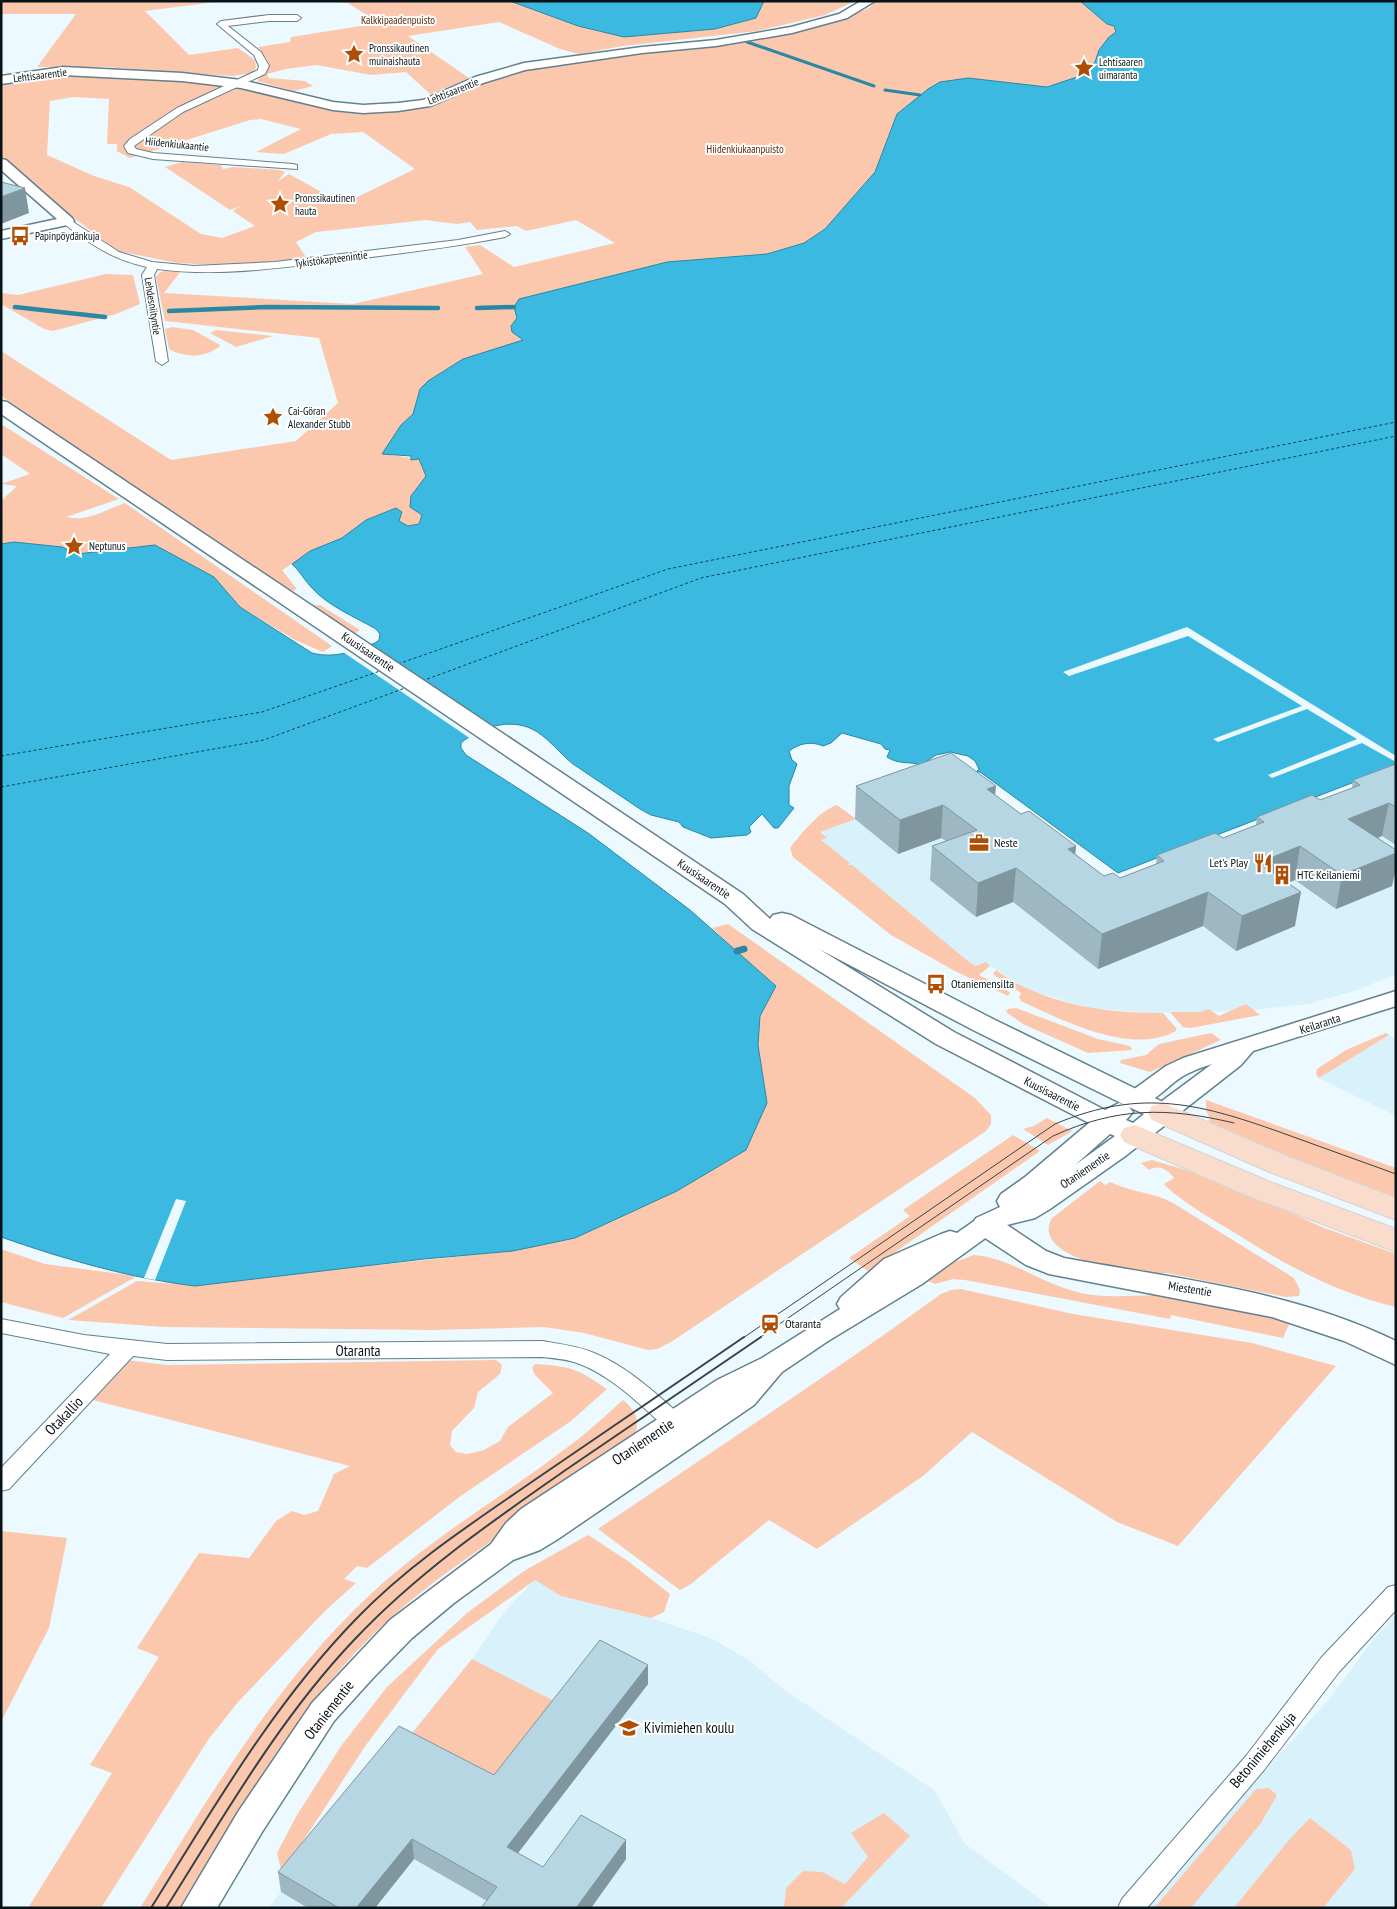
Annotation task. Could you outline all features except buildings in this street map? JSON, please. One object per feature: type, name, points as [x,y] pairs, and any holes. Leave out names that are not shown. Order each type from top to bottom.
[{"type":"main road","name":"Kuusisaarentie","points":[[1,406],[734,899],[761,924],[946,1038],[1135,1135],[1257,1188],[1396,1241]]},
{"type":"main road","name":"Kuusisaarentie","points":[[734,899],[781,919],[984,1026],[1162,1113],[1278,1164],[1396,1210]]},
{"type":"main road","name":"Otaniementie","points":[[994,1221],[1012,1201],[1135,1100]]},
{"type":"main road","name":"Otaniementie","points":[[994,1221],[1025,1211],[1135,1135],[1162,1113]]},
{"type":"main road","name":"Miestentie","points":[[994,1221],[1036,1258],[1059,1267],[1233,1296],[1305,1314],[1336,1325],[1396,1354]]},
{"type":"street","name":"Lehtisaarentie","points":[[1,80],[47,72],[80,71],[182,77],[241,84],[333,106],[363,109],[398,107],[426,102],[479,80],[524,68],[642,50],[716,44],[792,30],[844,16],[870,1]]},
{"type":"street","points":[[241,84],[262,72],[264,66],[258,54],[221,24],[297,18]]},
{"type":"street","name":"Hiidenkiukaantie","points":[[241,84],[180,110],[133,140],[129,146],[132,150],[153,156],[293,167]]},
{"type":"street","points":[[1,163],[67,222]]},
{"type":"street","points":[[1,235],[67,222]]},
{"type":"street","name":"Lehdesniityntie","points":[[67,222],[116,254],[133,260],[156,264]]},
{"type":"street","name":"Tykistökapteenintie","points":[[156,264],[194,268],[246,268],[458,243],[505,234]]},
{"type":"street","name":"Lehdesniityntie","points":[[156,264],[148,271],[148,275],[162,361]]},
{"type":"street","name":"Keilaranta","points":[[1135,1100],[1174,1071],[1216,1054],[1244,1048],[1396,998]]},
{"type":"street","name":"Keilaranta","points":[[1162,1113],[1233,1060],[1244,1048]]},
{"type":"street","name":"Otaniementie","points":[[198,1908],[250,1822],[323,1712],[402,1629],[443,1595],[502,1552],[530,1542],[548,1531],[682,1429],[727,1387],[772,1365],[818,1334],[913,1278],[994,1221]]},
{"type":"street","name":"Otaranta","points":[[1,1326],[38,1335],[167,1352],[549,1350],[571,1354],[592,1361],[617,1376],[682,1429]]},
{"type":"street","name":"Otakallio","points":[[1,1483],[127,1348]]},
{"type":"street","name":"Betonimiehenkuja","points":[[1131,1907],[1255,1763],[1330,1666],[1396,1594]]},
{"type":"shaded area","points":[[1396,772],[1396,974],[1360,989],[1309,1004],[1242,1011],[1149,1013],[1090,1008],[1031,991],[986,963],[971,969],[807,835],[966,776],[1116,886]]},
{"type":"shaded area","points":[[1389,1035],[1396,1039],[1396,1116],[1319,1078]]},
{"type":"shaded area","name":"Kivimiehen koulu","points":[[535,1579],[561,1596],[651,1618],[713,1639],[750,1661],[783,1689],[934,1790],[965,1844],[1052,1908],[268,1908],[472,1659],[503,1614]]},
{"type":"shaded area","points":[[1396,1614],[1396,1908],[1150,1908],[1146,1904],[1331,1697],[1373,1640]]},
{"type":"green space","points":[[1,1],[223,1],[145,11],[189,55],[238,48],[255,60],[256,67],[253,73],[232,76],[104,67],[37,67],[76,14],[1,14]]},
{"type":"green space","name":"Kalkkipaadenpuisto","points":[[324,1],[545,1],[624,37],[715,29],[756,18],[764,1],[855,1],[825,15],[757,31],[623,46],[579,54],[560,49],[499,22],[408,36],[469,78],[431,95],[406,72],[371,75],[317,65],[286,69],[267,74],[269,78],[305,81],[313,86],[294,91],[257,81],[268,68],[268,61],[258,47],[290,42],[291,37],[379,23],[348,3]]},
{"type":"green space","name":"Hiidenkiukaanpuisto","points":[[876,1],[1097,1],[1127,18],[1092,65],[1080,77],[1047,87],[838,231],[544,346],[383,454],[419,459],[426,476],[411,496],[423,514],[419,524],[311,588],[303,573],[292,564],[282,570],[297,589],[290,592],[1,396],[1,351],[171,460],[296,441],[338,403],[319,338],[165,321],[156,277],[159,273],[167,270],[181,271],[164,293],[353,304],[483,274],[465,247],[480,245],[514,267],[615,243],[576,220],[526,231],[517,226],[477,230],[470,222],[457,224],[425,220],[316,232],[296,242],[307,259],[237,266],[177,263],[118,251],[51,201],[1,157],[1,82],[55,73],[210,81],[334,108],[391,110],[518,71],[617,55],[734,43],[833,23],[869,8]],"holes":[[[73,97],[109,99],[107,144],[117,144],[117,151],[130,158],[250,120],[261,119],[301,129],[256,152],[284,154],[331,134],[363,132],[415,169],[343,204],[289,174],[278,181],[285,172],[280,170],[234,167],[223,169],[221,165],[182,162],[165,167],[230,210],[240,206],[233,211],[255,226],[222,238],[201,234],[129,187],[94,176],[47,155],[50,101]]]},
{"type":"green space","points":[[106,274],[133,275],[140,304],[116,314],[53,331],[44,329],[1,304],[1,293],[18,295]]},
{"type":"green space","points":[[172,327],[193,330],[220,345],[213,351],[201,355],[194,356],[175,352],[169,349],[165,329]]},
{"type":"green space","points":[[216,330],[273,336],[236,347],[210,333]]},
{"type":"green space","points":[[1,424],[119,499],[66,517],[89,517],[125,503],[332,646],[323,652],[295,640],[240,607],[214,577],[1,579],[1,501],[17,486],[1,484],[30,474],[1,454]]},
{"type":"green space","points":[[320,605],[360,630],[355,634],[311,606]]},
{"type":"green space","points":[[837,805],[856,819],[820,832],[827,838],[821,840],[850,863],[847,865],[852,865],[969,962],[976,966],[986,962],[990,966],[979,975],[1007,990],[1010,993],[1008,996],[953,970],[891,935],[793,857],[790,848],[811,823],[824,812]]},
{"type":"green space","points":[[690,910],[728,943],[712,928],[728,924],[975,1098],[991,1115],[991,1124],[986,1131],[671,1342],[657,1349],[648,1350],[584,1333],[544,1327],[432,1330],[165,1327],[68,1320],[137,1281],[175,1284],[163,1282],[349,1268],[513,1251],[531,1235]]},
{"type":"green space","points":[[996,970],[1034,991],[1076,1005],[1141,1013],[1163,1013],[1176,1028],[1176,1031],[1158,1038],[1139,1040],[1118,1038],[1076,1025],[1021,1001],[1019,997],[1021,993],[993,974]]},
{"type":"green space","points":[[1246,1004],[1260,1015],[1191,1028],[1183,1027],[1170,1012],[1200,1012],[1209,1009],[1219,1016]]},
{"type":"green space","points":[[1016,1008],[1098,1039],[1130,1046],[1132,1050],[1088,1053],[1023,1024],[1006,1012],[1008,1009]]},
{"type":"green space","points":[[1211,1033],[1221,1040],[1150,1072],[1120,1063],[1121,1060],[1146,1055],[1159,1044]]},
{"type":"green space","points":[[1386,1033],[1389,1035],[1319,1078],[1316,1074],[1317,1069],[1346,1050]]},
{"type":"green space","points":[[1206,1100],[1396,1168],[1396,1201],[1221,1131],[1216,1124],[1211,1124],[1208,1121],[1210,1119],[1206,1110]]},
{"type":"green space","points":[[1047,1118],[1072,1131],[1048,1145],[1023,1129],[1034,1126]]},
{"type":"green space","points":[[1013,1135],[1040,1151],[868,1271],[849,1258],[910,1216],[903,1210]]},
{"type":"green space","points":[[1152,1160],[1216,1179],[1322,1227],[1396,1254],[1396,1307],[1332,1286],[1254,1245],[1202,1213],[1171,1191],[1164,1184],[1174,1178],[1169,1173],[1160,1168],[1149,1170],[1141,1163]]},
{"type":"green space","points":[[1100,1181],[1105,1185],[1110,1182],[1125,1188],[1158,1196],[1173,1203],[1294,1278],[1300,1290],[1299,1296],[1286,1297],[1167,1273],[1122,1270],[1071,1255],[1059,1247],[1051,1238],[1049,1226],[1051,1219]]},
{"type":"green space","points":[[1,1237],[144,1278],[137,1276],[63,1318],[1,1302],[1,1249],[45,1264],[136,1276],[53,1255]]},
{"type":"green space","points":[[974,1255],[1001,1261],[1054,1284],[1081,1293],[1104,1296],[1172,1296],[1217,1303],[1291,1320],[1283,1338],[1171,1315],[1170,1319],[965,1280],[953,1279],[935,1284],[928,1281],[955,1262]]},
{"type":"green space","points":[[961,1289],[1073,1314],[1252,1343],[1336,1366],[1178,1546],[1117,1522],[972,1432],[923,1476],[817,1549],[769,1520],[691,1584],[680,1590],[598,1529],[814,1383],[941,1294]]},
{"type":"green space","points":[[126,1360],[167,1365],[496,1360],[502,1365],[500,1374],[478,1392],[474,1408],[452,1431],[450,1445],[456,1452],[467,1454],[484,1450],[500,1441],[508,1427],[553,1393],[535,1375],[532,1368],[535,1364],[573,1370],[607,1389],[571,1421],[462,1495],[367,1568],[357,1566],[344,1579],[356,1583],[325,1611],[238,1702],[208,1740],[101,1908],[28,1908],[112,1773],[90,1765],[159,1657],[137,1648],[199,1553],[249,1558],[276,1521],[292,1511],[304,1515],[318,1511],[334,1474],[350,1466],[89,1399]]},
{"type":"green space","points":[[623,1400],[631,1407],[637,1420],[635,1435],[526,1517],[434,1582],[382,1626],[351,1657],[296,1725],[248,1797],[179,1908],[140,1908],[245,1743],[305,1664],[337,1628],[372,1593],[418,1554],[573,1443]]},
{"type":"green space","points":[[1,1531],[67,1538],[49,1628],[1,1722]]},
{"type":"green space","points":[[588,1535],[628,1561],[670,1594],[664,1612],[651,1618],[561,1596],[535,1580],[438,1649],[366,1745],[282,1873],[277,1853],[297,1815],[341,1746],[387,1687],[467,1613],[524,1571]]},
{"type":"green space","points":[[472,1659],[564,1706],[496,1795],[402,1746]]},
{"type":"green space","points":[[1269,1788],[1277,1795],[1261,1823],[1191,1908],[1155,1907],[1256,1789]]},
{"type":"green space","points":[[884,1813],[910,1836],[841,1908],[784,1908],[786,1888],[803,1871],[822,1872],[845,1884],[868,1857],[851,1833]]},
{"type":"green space","points":[[1310,1818],[1351,1850],[1355,1869],[1323,1908],[1234,1908],[1289,1840]]},
{"type":"water","points":[[510,1],[764,1],[756,18],[715,29],[624,37],[578,26]]},
{"type":"water","points":[[1080,1],[1396,1],[1396,766],[1118,873],[980,772],[976,772],[979,769],[975,761],[968,756],[950,752],[936,755],[921,765],[900,762],[887,757],[890,750],[885,749],[881,744],[842,733],[831,743],[823,746],[810,743],[797,746],[789,751],[792,760],[797,764],[789,786],[789,805],[794,808],[778,828],[774,828],[762,814],[749,827],[751,832],[747,835],[711,838],[683,827],[679,822],[651,815],[640,809],[573,764],[543,736],[532,729],[514,724],[505,724],[486,729],[468,737],[461,743],[461,748],[466,755],[588,833],[690,910],[776,986],[760,1016],[758,1045],[767,1103],[746,1150],[677,1191],[575,1238],[513,1251],[424,1259],[195,1286],[97,1267],[1,1237],[1,544],[14,542],[62,547],[77,554],[155,545],[214,577],[240,607],[312,653],[337,655],[375,643],[379,640],[380,634],[376,629],[342,611],[318,594],[292,564],[310,551],[342,538],[366,520],[396,508],[402,512],[399,521],[408,526],[419,524],[422,515],[410,507],[411,496],[426,476],[419,459],[411,460],[411,456],[382,454],[401,425],[413,414],[420,389],[428,381],[463,359],[523,340],[512,332],[511,326],[517,318],[514,307],[519,299],[667,262],[767,254],[804,243],[825,229],[875,172],[897,114],[928,89],[940,82],[968,78],[1047,87],[1080,76],[1095,62],[1099,50],[1109,37],[1116,32],[1114,26],[1107,24]]},
{"type":"pier","points":[[1187,627],[1396,756],[1396,762],[1362,743],[1272,778],[1268,775],[1357,739],[1307,709],[1218,742],[1213,739],[1302,706],[1188,636],[1069,676],[1063,672]]},
{"type":"pier","points":[[368,643],[496,728],[471,739],[343,652]]},
{"type":"pier","points":[[176,1199],[186,1201],[155,1280],[144,1278]]},
{"type":"waterway","points":[[747,42],[874,86]]},
{"type":"waterway","points":[[885,90],[920,95]]},
{"type":"waterway","points":[[15,307],[105,317]]},
{"type":"waterway","points":[[169,311],[266,307],[438,308]]},
{"type":"waterway","points":[[477,308],[514,307]]},
{"type":"waterway","points":[[737,951],[744,949]]},
{"type":"ferry route","points":[[398,664],[668,569],[1396,422]]},
{"type":"ferry route","points":[[422,681],[701,578],[1396,436]]},
{"type":"ferry route","points":[[1,756],[262,712],[380,671]]},
{"type":"ferry route","points":[[1,787],[264,740],[405,688]]},
{"type":"tram line","points":[[743,1338],[1055,1124],[1087,1113],[1116,1106],[1145,1103],[1200,1108],[1257,1124],[1396,1174]]},
{"type":"tram line","points":[[759,1338],[1053,1136],[1099,1119],[1142,1113],[1186,1114],[1234,1123]]},
{"type":"tram line","points":[[151,1908],[222,1794],[272,1720],[327,1651],[377,1598],[466,1527],[744,1337]]},
{"type":"tram line","points":[[166,1908],[277,1735],[327,1670],[379,1615],[430,1569],[485,1527],[761,1337]]},
{"type":"place","name":"Pronssikautinen muinaishauta","points":[[354,54]]},
{"type":"place","name":"Lehtisaaren uimaranta","points":[[1084,68]]},
{"type":"place","name":"Pronssikautinen hauta","points":[[280,204]]},
{"type":"place","name":"Papinpöydänkuja","points":[[20,236]]},
{"type":"place","name":"Cai-Göran Alexander Stubb","points":[[273,417]]},
{"type":"place","name":"Neptunus","points":[[74,546]]},
{"type":"place","name":"Neste","points":[[979,843]]},
{"type":"place","name":"Let's Play","points":[[1263,863]]},
{"type":"place","name":"HTC Keilaniemi","points":[[1282,875]]},
{"type":"place","name":"Otaniemensilta","points":[[936,984]]},
{"type":"place","name":"Otaranta","points":[[770,1324]]},
{"type":"place","name":"Kivimiehen koulu","points":[[629,1728]]}]
